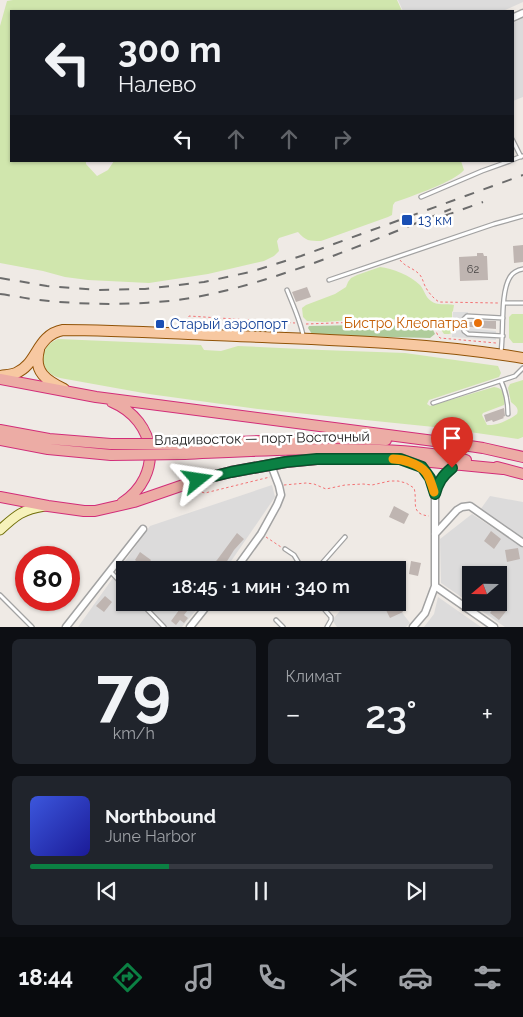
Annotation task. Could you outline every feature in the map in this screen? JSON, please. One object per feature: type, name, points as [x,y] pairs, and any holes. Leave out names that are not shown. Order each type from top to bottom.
[{"type":"highway","points":[[0,377],[96,397],[442,442]]},
{"type":"highway","points":[[96,397],[121,406],[136,418],[146,434],[150,452],[148,470],[140,486],[129,499],[105,509]]},
{"type":"highway","name":"Владивосток — порт Восточный","points":[[0,430],[49,440],[185,449],[340,448],[406,451],[444,455],[523,474]]},
{"type":"highway","name":"Владивосток — порт Восточный","points":[[0,440],[48,449],[111,456],[342,438],[442,442],[522,456]]},
{"type":"highway","points":[[0,497],[48,506],[95,511],[134,502],[198,480],[231,472],[317,459],[400,459],[503,469]]},
{"type":"main road","points":[[0,377],[12,374],[26,367],[47,337],[54,332],[63,330],[358,340],[441,346],[523,358]]},
{"type":"main road","points":[[39,348],[37,362],[42,374],[52,383],[70,392]]},
{"type":"main road","points":[[0,530],[21,512],[48,506]]},
{"type":"street","points":[[400,459],[422,467],[430,478],[435,494]]},
{"type":"street","points":[[242,561],[261,534],[281,495],[271,465]]},
{"type":"street","points":[[413,627],[425,613],[434,586],[435,494],[437,484],[452,468],[462,465]]},
{"type":"street","points":[[434,534],[457,510],[470,506],[523,542]]},
{"type":"street","points":[[66,627],[143,529]]},
{"type":"street","points":[[434,586],[494,627]]},
{"type":"street","points":[[190,627],[203,611]]},
{"type":"lane","points":[[514,143],[522,157]]},
{"type":"lane","points":[[421,197],[508,162]]},
{"type":"lane","points":[[329,280],[523,216]]},
{"type":"lane","points":[[500,354],[504,294],[509,277],[514,272],[523,269]]},
{"type":"lane","points":[[287,290],[300,324],[303,338]]},
{"type":"lane","points":[[504,304],[523,303]]},
{"type":"lane","points":[[502,336],[468,334],[464,331],[464,320],[467,316],[503,318]]},
{"type":"lane","points":[[433,402],[515,376],[523,368]]},
{"type":"lane","points":[[501,381],[506,393],[508,414]]},
{"type":"lane","points":[[324,561],[345,537]]},
{"type":"lane","points":[[285,549],[294,555],[298,561]]},
{"type":"lane","points":[[110,570],[116,577]]},
{"type":"lane","points":[[0,595],[32,627]]},
{"type":"lane","points":[[149,611],[164,627]]},
{"type":"lane","points":[[326,611],[331,617],[327,627]]},
{"type":"lane","points":[[276,620],[283,627]]},
{"type":"path","points":[[398,256],[404,265],[422,277],[426,288],[433,298],[439,302],[504,304]]},
{"type":"path","points":[[182,334],[189,316],[300,324],[387,321],[432,325],[440,338],[502,343]]},
{"type":"path","points":[[198,480],[201,492],[205,493],[271,477]]},
{"type":"path","points":[[279,486],[306,483],[330,489],[345,485],[372,485],[398,481],[414,488],[415,507],[418,513],[435,516]]},
{"type":"path","points":[[261,534],[285,549]]},
{"type":"shaded area","points":[[398,0],[523,0],[523,2],[505,10],[403,10]]},
{"type":"shaded area","points":[[523,18],[523,97],[514,101],[514,22]]},
{"type":"shaded area","points":[[453,312],[468,312],[469,328],[496,331],[496,340],[452,337]]},
{"type":"shaded area","points":[[272,485],[275,497],[231,561],[125,561],[150,526]]},
{"type":"shaded area","points":[[490,496],[523,502],[523,540],[480,510]]},
{"type":"shaded area","points":[[472,514],[523,548],[523,627],[505,627],[482,611],[508,611],[508,566],[462,566],[462,597],[441,583],[440,539]]},
{"type":"shaded area","points":[[116,574],[116,611],[195,611],[182,627],[78,627]]},
{"type":"shaded area","points":[[438,597],[481,627],[424,627],[434,614]]},
{"type":"shaded area","points":[[340,611],[401,611],[410,623],[406,627],[337,627],[332,620]]},
{"type":"green space","points":[[397,0],[402,10],[10,10],[10,162],[86,162],[97,176],[108,170],[113,162],[461,162],[464,170],[443,184],[395,202],[392,215],[388,217],[321,241],[308,240],[298,232],[279,238],[277,241],[279,251],[274,256],[264,261],[208,274],[149,283],[88,280],[0,263],[0,26],[7,1]]},
{"type":"green space","points":[[380,267],[396,271],[412,279],[420,285],[433,303],[454,305],[452,333],[444,334],[436,322],[374,318],[325,322],[307,321],[303,317],[302,308],[306,305],[335,294],[346,287],[351,278]]},
{"type":"green space","points":[[512,314],[523,314],[523,343],[513,343],[509,338],[509,317]]},
{"type":"green space","points":[[387,325],[432,328],[435,334],[430,338],[315,335],[308,328],[309,326]]},
{"type":"green space","points":[[58,339],[201,345],[204,350],[221,351],[238,346],[405,353],[498,366],[501,373],[499,377],[429,400],[427,404],[430,406],[494,387],[504,393],[504,405],[482,415],[487,425],[499,424],[517,414],[516,406],[511,402],[508,388],[510,384],[523,380],[523,437],[518,439],[434,427],[258,409],[149,394],[60,378],[47,371],[43,359],[46,348]]},
{"type":"building","points":[[523,245],[523,262],[514,263],[513,246]]},
{"type":"building","points":[[477,253],[483,253],[484,256],[487,256],[488,280],[460,281],[459,257],[477,256]]},
{"type":"building","points":[[307,287],[311,297],[296,302],[292,292]]},
{"type":"building","points":[[474,320],[496,321],[496,329],[469,327],[469,322],[474,322]]},
{"type":"building","points":[[504,408],[504,418],[493,422],[492,420],[486,422],[484,415]]},
{"type":"building","points":[[394,506],[409,514],[404,524],[389,517]]},
{"type":"building","points":[[491,531],[501,539],[494,549],[484,541]]},
{"type":"building","points":[[237,533],[244,539],[227,561],[217,560]]},
{"type":"building","points":[[518,548],[520,559],[507,562],[505,550]]},
{"type":"building","points":[[140,552],[151,560],[136,561],[135,560]]},
{"type":"building","points":[[411,561],[421,563],[418,576],[409,574]]},
{"type":"building","points":[[105,596],[112,602],[104,612],[96,606]]},
{"type":"building","points":[[178,611],[187,611],[184,615],[188,618],[184,623],[180,620],[176,625],[171,621]]},
{"type":"building","points":[[386,611],[402,611],[403,612],[390,618]]},
{"type":"building","points":[[492,611],[506,611],[499,620],[490,613]]},
{"type":"railway","points":[[0,278],[47,286],[98,290],[145,289],[204,282],[250,272],[301,256],[523,175]]},
{"type":"railway","points":[[444,216],[483,202]]},
{"type":"railway","points":[[0,294],[43,300],[97,304],[146,303],[210,294],[303,267],[451,209]]},
{"type":"slow traffic","points":[[393,459],[400,459],[422,467],[430,478],[434,492]]},
{"type":"place","name":"13 км","points":[[407,220]]},
{"type":"place","name":"Бистро Клеопатра","points":[[478,323]]},
{"type":"place","name":"Старый аэропорт","points":[[160,324]]},
{"type":"route","points":[[198,480],[286,462],[317,459],[400,459],[422,467],[430,478],[435,494],[437,484],[446,472],[452,468]]}]
